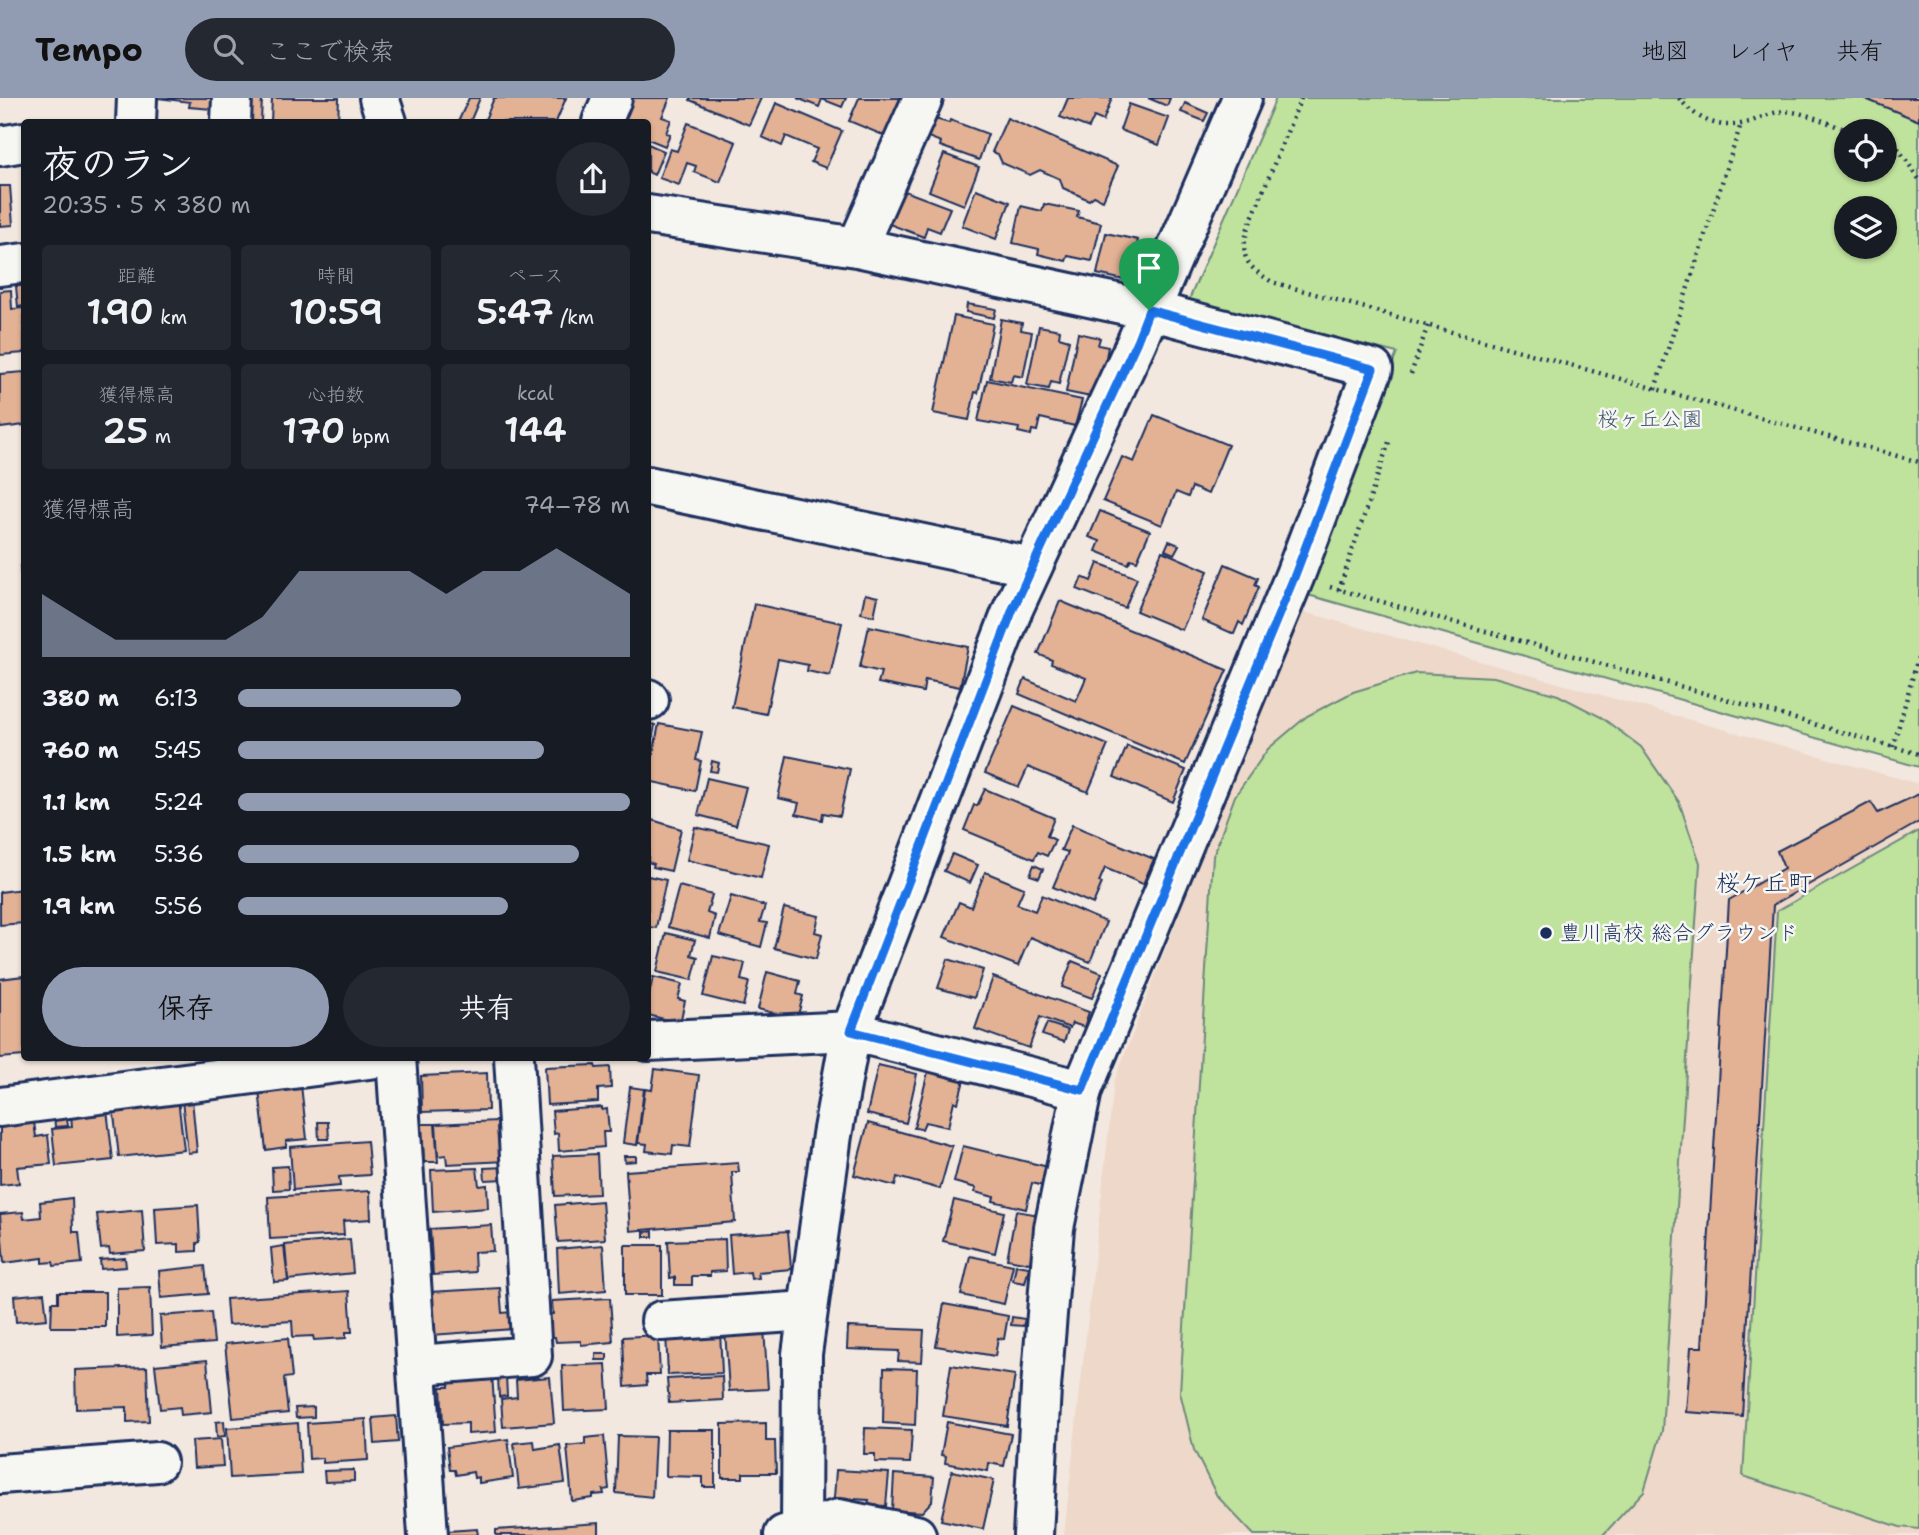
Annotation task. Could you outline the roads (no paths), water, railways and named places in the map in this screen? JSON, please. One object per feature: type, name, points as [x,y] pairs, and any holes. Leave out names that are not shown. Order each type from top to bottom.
[{"type":"street","points":[[136,119],[137,98]]},
{"type":"street","points":[[231,119],[232,98]]},
{"type":"street","points":[[379,98],[386,119]]},
{"type":"street","points":[[603,119],[612,98]]},
{"type":"street","points":[[857,247],[923,98]]},
{"type":"street","points":[[916,1535],[839,1519],[795,1533],[802,1354],[832,1135],[851,1031],[1013,609],[1242,98]]},
{"type":"street","points":[[0,146],[21,142]]},
{"type":"street","points":[[651,215],[857,247],[1149,310],[1373,369],[1295,575],[1082,1090],[1054,1228],[1033,1535]]},
{"type":"street","points":[[0,266],[21,263]]},
{"type":"street","points":[[651,487],[1032,567]]},
{"type":"street","points":[[651,1041],[851,1031],[1082,1090]]},
{"type":"street","points":[[0,1107],[353,1061]]},
{"type":"street","points":[[396,1061],[428,1535]]},
{"type":"street","points":[[418,1365],[533,1356],[514,1061]]},
{"type":"street","points":[[661,1321],[807,1311]]},
{"type":"street","points":[[0,1474],[158,1462]]},
{"type":"place","name":"豊川高校 総合グラウンド","points":[[1546,933]]},
{"type":"district","name":"桜ケ丘町","points":[[1764,883]]},
{"type":"park label","name":"桜ヶ丘公園","points":[[1650,419]]}]
